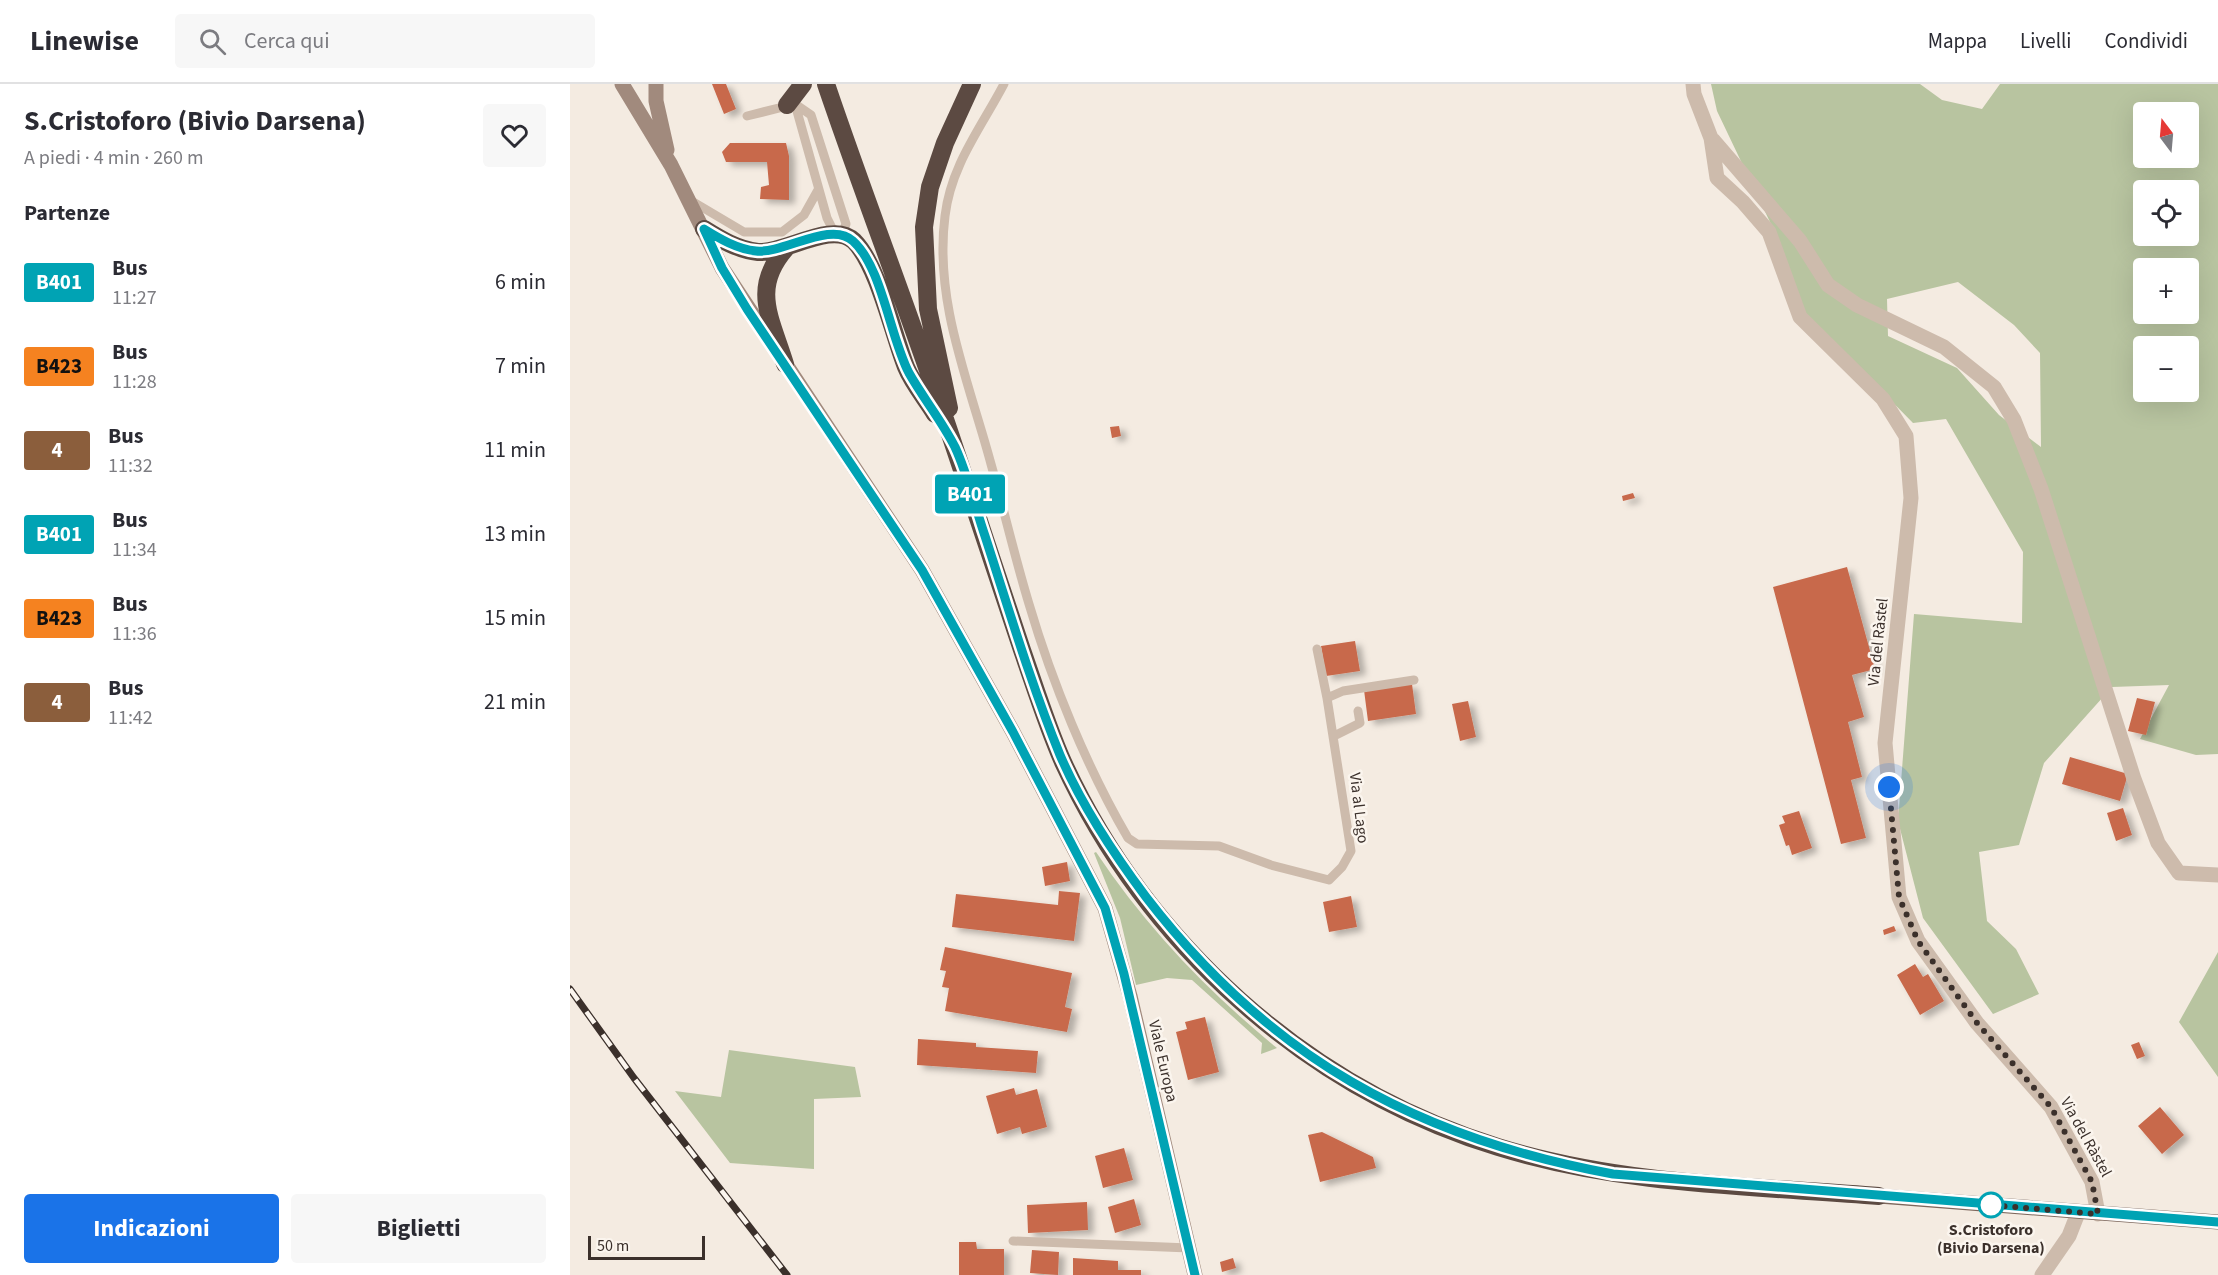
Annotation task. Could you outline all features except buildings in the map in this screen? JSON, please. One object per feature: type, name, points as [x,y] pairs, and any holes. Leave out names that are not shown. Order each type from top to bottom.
[{"type":"highway","points":[[791,104],[803,84]]},
{"type":"highway","points":[[826,84],[955,448],[1043,713],[1086,807],[1117,858],[1174,934],[1247,1009],[1337,1075],[1438,1126],[1495,1147],[1549,1162],[1613,1174],[1879,1196]]},
{"type":"highway","points":[[955,448],[945,379],[934,342],[928,309],[924,227],[930,187],[945,143],[972,84]]},
{"type":"highway","points":[[704,229],[729,244],[759,252],[787,247],[819,236],[842,234],[849,237],[866,255],[908,370],[955,448]]},
{"type":"highway","points":[[785,364],[765,290],[773,263],[787,247]]},
{"type":"main road","points":[[622,84],[670,165]]},
{"type":"main road","points":[[656,84],[656,101],[670,165]]},
{"type":"main road","name":"Viale Europa","points":[[670,165],[722,268],[922,570],[1105,908],[1118,951],[1196,1275]]},
{"type":"main road","points":[[1879,1196],[2218,1222]]},
{"type":"street","name":"Via del Ràstel","points":[[1693,84],[1694,94],[1711,138],[1717,178],[1743,202],[1769,232],[1800,317],[1883,399],[1906,436],[1911,498],[1885,744],[1899,897],[1918,941],[1977,1023],[2051,1107],[2092,1182],[2098,1214]]},
{"type":"street","points":[[1711,138],[1730,163],[1800,242],[1828,285],[1857,305],[1944,346],[1994,387],[2014,420],[2041,489],[2134,779],[2158,843],[2179,873],[2218,875]]},
{"type":"street","points":[[2042,1275],[2069,1236],[2078,1213]]},
{"type":"lane","name":"Via al Lago","points":[[1004,84],[963,154],[949,195],[945,215],[942,265],[952,329],[1029,605],[1079,740],[1128,838],[1137,844],[1219,846],[1271,865],[1329,880],[1342,867],[1351,851],[1334,736],[1317,648]]},
{"type":"lane","points":[[747,116],[791,104],[810,114],[846,224],[842,234],[832,228],[791,104]]},
{"type":"lane","points":[[687,199],[744,232],[782,232],[804,215],[818,190]]},
{"type":"lane","points":[[1326,698],[1343,691],[1414,680]]},
{"type":"lane","points":[[1334,736],[1360,723],[1358,711]]},
{"type":"lane","points":[[1013,1242],[1189,1248]]},
{"type":"green space","points":[[1711,84],[1920,84],[1942,100],[1982,109],[2000,84],[2218,84],[2218,754],[2196,755],[2140,739],[2169,685],[2112,687],[2044,763],[2019,845],[1979,852],[1987,921],[2016,949],[2039,994],[1993,1014],[1923,918],[1898,821],[1914,614],[2022,623],[2023,552],[1946,419],[1913,423],[1799,307],[1780,243],[1717,111]],"holes":[[[1958,282],[2014,325],[2040,353],[2041,447],[1999,415],[1957,368],[1888,336],[1887,299]]]},
{"type":"green space","points":[[1096,852],[1115,880],[1179,957],[1226,1004],[1277,1048],[1261,1054],[1262,1043],[1192,980],[1167,978],[1136,985],[1120,918],[1094,853]]},
{"type":"green space","points":[[2218,952],[2218,1077],[2179,1022]]},
{"type":"green space","points":[[729,1050],[855,1067],[861,1097],[814,1099],[814,1169],[730,1163],[675,1091],[721,1097]]},
{"type":"railway","points":[[570,989],[634,1078],[787,1275]]},
{"type":"bus line","name":"B401","points":[[1195,1275],[1124,974],[1105,908],[1013,732],[922,570],[747,309],[722,268],[704,229],[729,244],[759,252],[787,247],[819,236],[842,234],[856,243],[866,255],[908,370],[955,448],[1043,713],[1062,759],[1086,807],[1117,858],[1174,934],[1212,975],[1247,1009],[1337,1075],[1438,1126],[1495,1147],[1549,1162],[1613,1174],[2218,1222]]},
{"type":"place","name":"S.Cristoforo (Bivio Darsena)","points":[[1991,1205]]},
{"type":"route","points":[[1889,787],[1899,897],[1918,941],[1977,1023],[2051,1107],[2092,1182],[2098,1214],[1989,1205],[1991,1205]]}]
